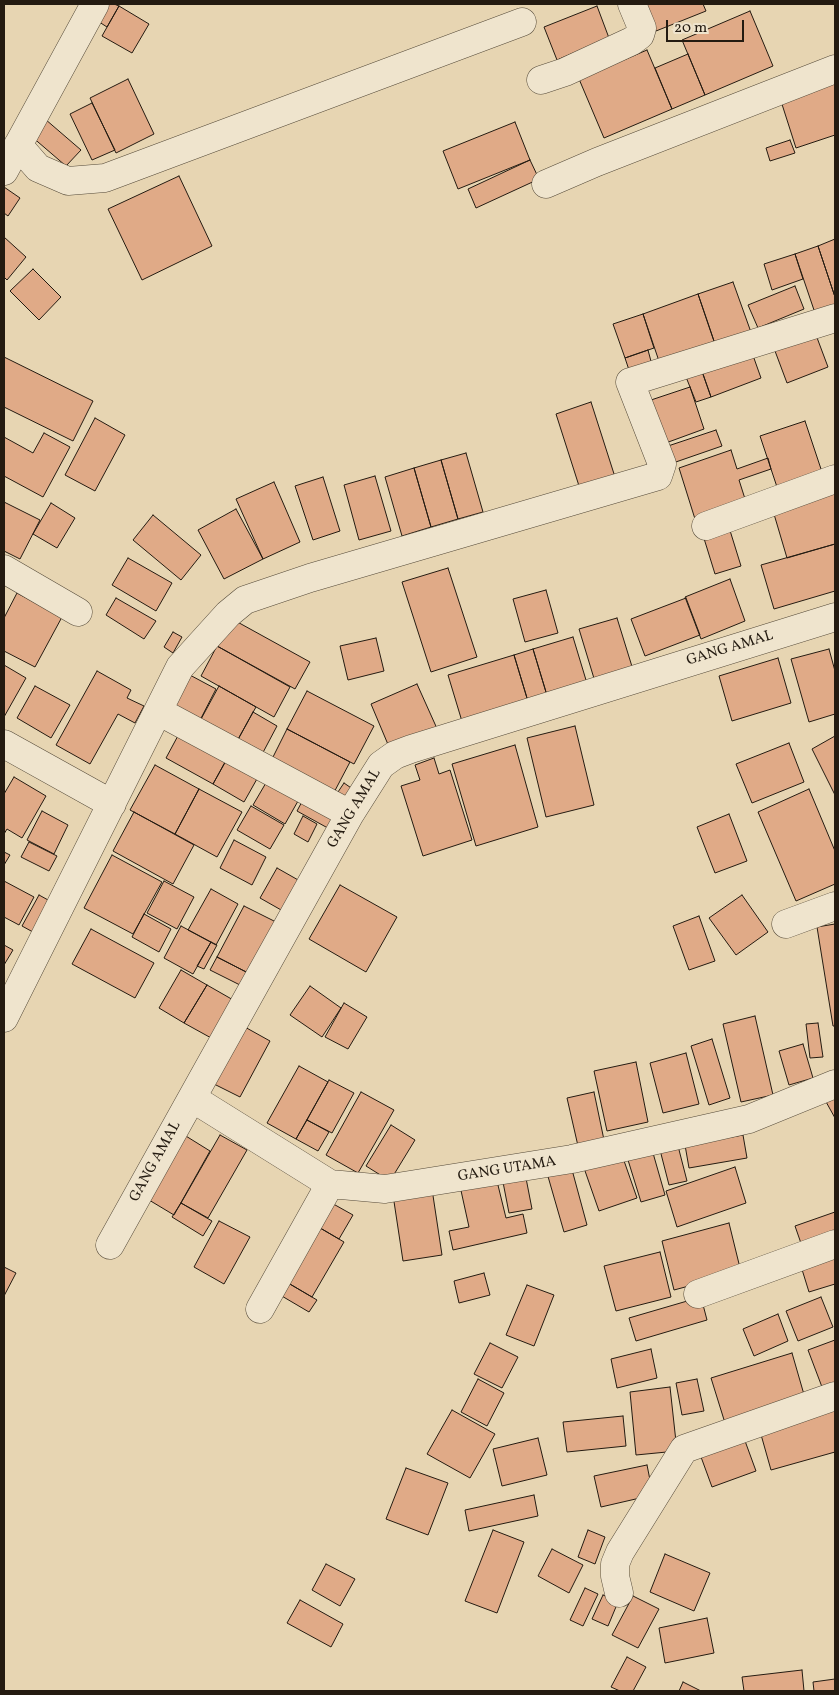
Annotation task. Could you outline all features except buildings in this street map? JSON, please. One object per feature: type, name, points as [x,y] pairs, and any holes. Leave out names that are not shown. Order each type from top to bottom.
[{"type":"street","points":[[4,171],[95,4]]},
{"type":"street","points":[[541,80],[565,72],[640,35],[642,28],[632,4]]},
{"type":"street","points":[[18,145],[38,168],[68,181],[105,178],[522,22]]},
{"type":"street","points":[[546,184],[597,162],[835,69]]},
{"type":"street","points":[[4,1018],[180,667],[213,628],[245,600],[310,578],[658,476],[662,464],[630,382],[835,318]]},
{"type":"street","points":[[706,526],[835,479]]},
{"type":"street","points":[[4,569],[78,612]]},
{"type":"street","name":"GANG AMAL","points":[[110,1245],[350,814],[381,765],[394,755],[835,617]]},
{"type":"street","points":[[158,711],[350,814]]},
{"type":"street","points":[[4,744],[112,804]]},
{"type":"street","points":[[786,924],[835,906]]},
{"type":"street","name":"GANG UTAMA","points":[[192,1098],[330,1184],[385,1189],[572,1159],[749,1119],[835,1084]]},
{"type":"street","points":[[260,1309],[330,1184]]},
{"type":"street","points":[[698,1294],[835,1244]]},
{"type":"street","points":[[619,1593],[615,1576],[615,1564],[620,1552],[684,1449],[835,1396]]}]
